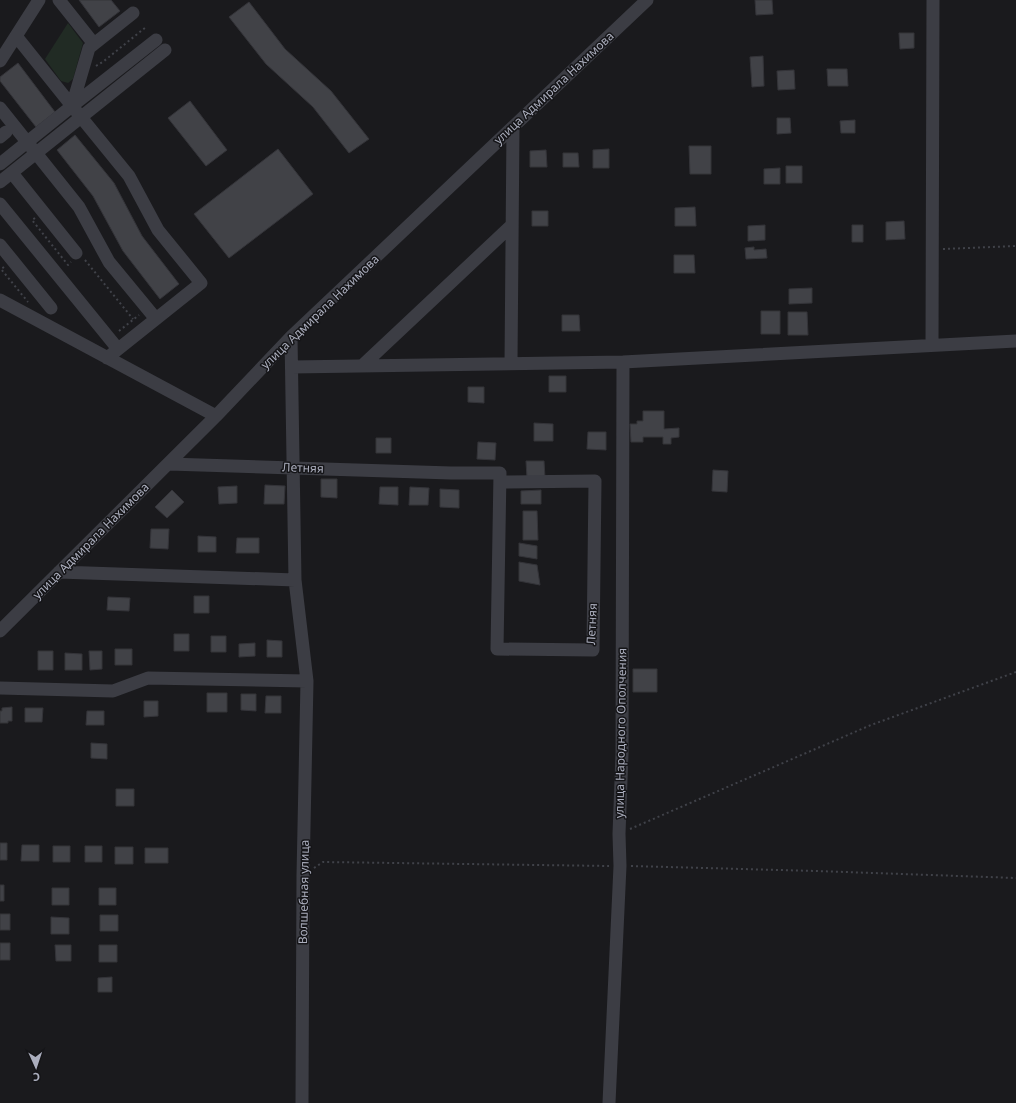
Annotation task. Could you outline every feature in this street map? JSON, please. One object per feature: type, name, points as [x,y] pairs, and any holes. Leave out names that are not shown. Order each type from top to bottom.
[{"type":"street","points":[[0,61],[39,0]]},
{"type":"street","points":[[58,0],[94,44]]},
{"type":"street","name":"улица Адмирала Нахимова","points":[[0,631],[169,464],[292,337],[647,0]]},
{"type":"street","points":[[932,345],[933,0]]},
{"type":"street","points":[[72,106],[89,48],[133,13]]},
{"type":"street","points":[[16,36],[129,176],[158,230],[201,283],[107,358]]},
{"type":"street","points":[[0,164],[156,40]]},
{"type":"street","points":[[0,182],[165,50]]},
{"type":"street","points":[[0,108],[79,207],[109,262],[156,319]]},
{"type":"street","points":[[511,363],[512,127]]},
{"type":"street","points":[[12,173],[78,254]]},
{"type":"street","points":[[0,204],[118,349]]},
{"type":"street","points":[[363,365],[512,225]]},
{"type":"street","points":[[0,245],[51,308]]},
{"type":"street","points":[[0,300],[216,416]]},
{"type":"street","name":"Волшебная улица","points":[[292,337],[295,580],[307,681],[302,1103]]},
{"type":"street","points":[[292,366],[624,362],[1016,341]]},
{"type":"street","name":"улица Народного Ополчения","points":[[609,1103],[620,866],[619,834],[622,754],[624,362]]},
{"type":"street","name":"Летняя","points":[[169,464],[451,473],[500,473],[497,649],[593,650],[595,481],[500,482]]},
{"type":"street","points":[[59,572],[295,580]]},
{"type":"street","points":[[0,688],[113,692],[148,678],[307,681]]},
{"type":"path","points":[[95,67],[146,28]]},
{"type":"path","points":[[932,250],[1016,246]]},
{"type":"path","points":[[78,254],[133,319]]},
{"type":"path","points":[[109,338],[147,308]]},
{"type":"path","points":[[619,834],[871,726],[1016,672]]},
{"type":"path","points":[[304,876],[323,862],[816,870],[1016,878]]},
{"type":"shaded area","points":[[68,23],[83,43],[73,79],[68,83],[61,81],[45,59]]},
{"type":"building","points":[[79,0],[111,0],[120,11],[99,27]]},
{"type":"building","points":[[755,0],[772,0],[773,14],[756,15]]},
{"type":"building","points":[[249,2],[285,49],[331,91],[369,139],[349,153],[313,107],[266,64],[229,17]]},
{"type":"building","points":[[899,33],[914,33],[914,48],[900,49]]},
{"type":"building","points":[[763,56],[764,86],[752,87],[750,57]]},
{"type":"building","points":[[18,63],[55,112],[36,127],[0,81],[0,77]]},
{"type":"building","points":[[827,69],[847,69],[848,86],[828,86]]},
{"type":"building","points":[[794,70],[795,89],[778,90],[777,71]]},
{"type":"building","points":[[190,101],[227,150],[206,166],[168,118]]},
{"type":"building","points":[[777,118],[790,118],[791,133],[777,134]]},
{"type":"building","points":[[855,120],[855,133],[841,133],[840,121]]},
{"type":"building","points":[[75,135],[114,183],[142,236],[179,284],[160,299],[123,251],[93,196],[57,150]]},
{"type":"building","points":[[689,146],[711,146],[711,174],[690,174]]},
{"type":"building","points":[[278,149],[313,194],[229,258],[194,214]]},
{"type":"building","points":[[609,149],[609,168],[593,168],[593,150]]},
{"type":"building","points":[[546,150],[547,167],[530,167],[530,151]]},
{"type":"building","points":[[563,153],[578,153],[579,167],[563,167]]},
{"type":"building","points":[[786,166],[802,166],[802,183],[786,183]]},
{"type":"building","points":[[780,168],[780,184],[764,184],[764,169]]},
{"type":"building","points":[[695,207],[696,226],[675,226],[675,208]]},
{"type":"building","points":[[532,211],[548,211],[548,226],[532,226]]},
{"type":"building","points":[[904,221],[905,239],[886,240],[886,222]]},
{"type":"building","points":[[765,225],[765,240],[748,241],[748,226]]},
{"type":"building","points":[[852,225],[863,225],[863,242],[852,242]]},
{"type":"building","points":[[754,247],[754,250],[766,249],[767,258],[746,259],[745,248]]},
{"type":"building","points":[[674,255],[694,255],[695,273],[674,273]]},
{"type":"building","points":[[812,288],[812,303],[789,304],[789,289]]},
{"type":"building","points":[[761,311],[780,311],[780,334],[761,334]]},
{"type":"building","points":[[788,312],[807,312],[808,335],[788,335]]},
{"type":"building","points":[[562,315],[579,315],[580,331],[562,331]]},
{"type":"building","points":[[549,376],[566,376],[566,392],[549,392]]},
{"type":"building","points":[[468,387],[484,387],[484,403],[468,402]]},
{"type":"building","points":[[643,411],[664,411],[664,429],[679,428],[679,437],[671,438],[671,444],[663,444],[663,437],[643,437],[643,442],[631,442],[630,424],[637,424],[637,421],[643,421]]},
{"type":"building","points":[[534,423],[553,424],[553,441],[534,441]]},
{"type":"building","points":[[588,432],[606,432],[606,450],[587,449]]},
{"type":"building","points":[[376,438],[391,438],[391,453],[376,453]]},
{"type":"building","points":[[478,442],[496,443],[495,460],[477,459]]},
{"type":"building","points":[[526,461],[544,461],[545,478],[527,478]]},
{"type":"building","points":[[713,470],[728,471],[727,492],[712,491]]},
{"type":"building","points":[[321,479],[337,479],[337,498],[321,497]]},
{"type":"building","points":[[265,485],[285,486],[284,504],[264,504]]},
{"type":"building","points":[[237,486],[237,503],[219,504],[218,487]]},
{"type":"building","points":[[380,487],[398,487],[398,505],[379,504]]},
{"type":"building","points":[[410,487],[429,488],[428,505],[409,505]]},
{"type":"building","points":[[440,489],[459,490],[459,508],[440,507]]},
{"type":"building","points":[[172,490],[184,502],[167,518],[155,507]]},
{"type":"building","points":[[541,490],[541,504],[521,504],[521,491]]},
{"type":"building","points":[[523,511],[537,511],[538,540],[523,540]]},
{"type":"building","points":[[151,529],[169,529],[168,549],[150,548]]},
{"type":"building","points":[[198,536],[216,537],[216,552],[198,552]]},
{"type":"building","points":[[237,538],[259,538],[259,553],[236,553]]},
{"type":"building","points":[[519,543],[537,546],[537,559],[519,556]]},
{"type":"building","points":[[519,562],[537,565],[540,585],[519,581]]},
{"type":"building","points":[[194,596],[209,596],[209,613],[194,613]]},
{"type":"building","points":[[108,597],[130,598],[129,611],[107,610]]},
{"type":"building","points":[[174,634],[189,634],[189,651],[174,651]]},
{"type":"building","points":[[211,636],[226,636],[226,652],[211,652]]},
{"type":"building","points":[[267,640],[282,641],[282,657],[267,657]]},
{"type":"building","points":[[255,643],[255,656],[239,657],[239,644]]},
{"type":"building","points":[[115,649],[132,649],[132,665],[115,665]]},
{"type":"building","points":[[38,651],[53,651],[53,670],[38,670]]},
{"type":"building","points":[[89,651],[102,651],[102,669],[90,670]]},
{"type":"building","points":[[65,653],[82,654],[82,670],[65,670]]},
{"type":"building","points":[[633,669],[657,669],[657,692],[633,692]]},
{"type":"building","points":[[207,693],[227,693],[227,712],[207,712]]},
{"type":"building","points":[[241,694],[256,694],[256,711],[241,710]]},
{"type":"building","points":[[266,696],[281,696],[281,713],[265,713]]},
{"type":"building","points":[[144,701],[158,701],[158,716],[144,717]]},
{"type":"building","points":[[12,707],[12,721],[8,721],[8,723],[0,723],[0,711],[2,711],[2,708]]},
{"type":"building","points":[[25,708],[43,708],[42,722],[25,722]]},
{"type":"building","points":[[87,711],[104,711],[104,725],[86,725]]},
{"type":"building","points":[[91,743],[107,744],[107,759],[91,758]]},
{"type":"building","points":[[116,789],[134,789],[134,806],[116,806]]},
{"type":"building","points":[[0,843],[7,843],[7,860],[0,860]]},
{"type":"building","points":[[22,845],[39,845],[39,861],[21,861]]},
{"type":"building","points":[[53,846],[70,846],[70,862],[53,862]]},
{"type":"building","points":[[85,846],[102,846],[102,862],[85,862]]},
{"type":"building","points":[[115,847],[133,847],[133,864],[115,864]]},
{"type":"building","points":[[145,848],[168,848],[168,863],[145,863]]},
{"type":"building","points":[[0,885],[4,885],[4,901],[0,901]]},
{"type":"building","points":[[52,888],[69,888],[69,905],[52,905]]},
{"type":"building","points":[[99,888],[116,888],[116,905],[99,905]]},
{"type":"building","points":[[0,914],[10,914],[10,930],[0,930]]},
{"type":"building","points":[[100,915],[118,915],[118,931],[100,931]]},
{"type":"building","points":[[51,917],[69,918],[69,934],[51,934]]},
{"type":"building","points":[[0,943],[10,943],[10,960],[0,960]]},
{"type":"building","points":[[55,945],[71,945],[71,961],[56,961]]},
{"type":"building","points":[[99,945],[117,945],[117,962],[99,962]]},
{"type":"building","points":[[112,977],[112,992],[98,992],[98,978]]}]
